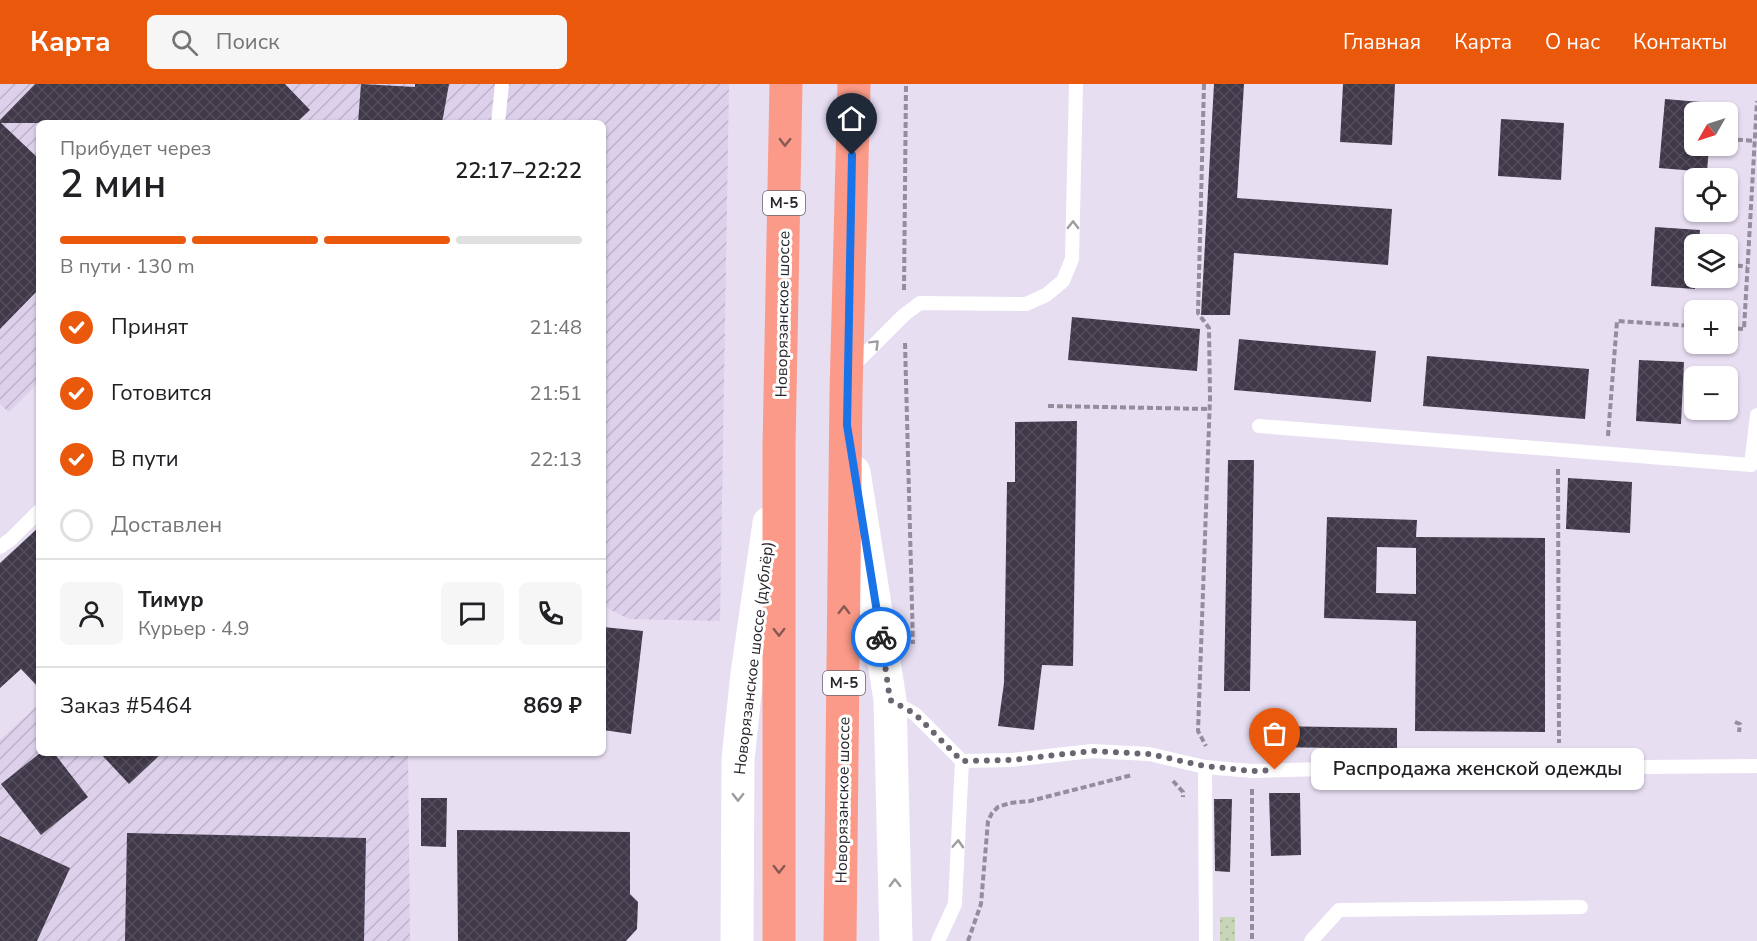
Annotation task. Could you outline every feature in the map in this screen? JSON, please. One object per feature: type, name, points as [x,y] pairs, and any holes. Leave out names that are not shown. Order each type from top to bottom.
[{"type":"highway","name":"Новорязанское шоссе","points":[[779,941],[779,447],[786,84]]},
{"type":"highway","name":"Новорязанское шоссе","points":[[840,941],[846,393],[854,84]]},
{"type":"main road","points":[[847,425],[890,700],[896,941]]},
{"type":"main road","name":"Новорязанское шоссе (дублёр)","points":[[737,941],[738,759],[747,674],[779,447]]},
{"type":"lane","points":[[498,120],[502,84]]},
{"type":"lane","points":[[846,393],[857,362],[904,315],[921,303],[1026,304],[1046,295],[1063,281],[1072,259],[1076,84]]},
{"type":"lane","points":[[1259,426],[1751,465],[1757,415]]},
{"type":"lane","points":[[0,547],[36,515]]},
{"type":"lane","points":[[890,700],[915,714],[962,761],[1012,760],[1092,751],[1149,754],[1205,766],[1252,771],[1559,762]]},
{"type":"lane","points":[[938,941],[955,904],[962,761]]},
{"type":"lane","points":[[1205,766],[1206,941]]},
{"type":"lane","points":[[1642,767],[1757,766]]},
{"type":"lane","points":[[1311,941],[1339,910],[1581,907]]},
{"type":"path","points":[[906,84],[904,315],[914,655]]},
{"type":"path","points":[[1204,84],[1198,313],[1209,328],[1209,409],[1198,731],[1204,745],[1212,750]]},
{"type":"path","points":[[1738,329],[1744,329],[1757,101]]},
{"type":"path","points":[[1738,140],[1755,141]]},
{"type":"path","points":[[1738,266],[1747,267]]},
{"type":"path","points":[[1607,454],[1617,321],[1684,325]]},
{"type":"path","points":[[1048,406],[1209,409]]},
{"type":"path","points":[[1558,450],[1559,762]]},
{"type":"path","points":[[1735,722],[1740,724],[1739,732]]},
{"type":"path","points":[[1252,771],[1252,941]]},
{"type":"path","points":[[968,941],[981,904],[988,821],[998,807],[1138,774]]},
{"type":"path","points":[[1171,778],[1183,792],[1184,802]]},
{"type":"shaded area","points":[[0,84],[729,84],[720,621],[629,619],[606,608],[606,120],[36,120],[36,385],[9,412],[0,404]]},
{"type":"shaded area","points":[[36,707],[36,756],[408,756],[410,941],[0,941],[0,740]]},
{"type":"green space","points":[[1220,917],[1235,917],[1235,941],[1220,941]]},
{"type":"building","points":[[35,84],[285,84],[310,110],[299,120],[36,120],[36,123],[1,123],[36,156],[36,292],[0,329],[0,120]]},
{"type":"building","points":[[361,84],[415,87],[415,84],[449,84],[443,120],[358,120]]},
{"type":"building","points":[[1214,84],[1244,84],[1237,198],[1392,209],[1388,265],[1234,253],[1230,315],[1201,315]]},
{"type":"building","points":[[1343,84],[1395,84],[1392,145],[1340,142]]},
{"type":"building","points":[[1665,99],[1700,102],[1684,102],[1684,156],[1708,156],[1707,168],[1684,168],[1684,170],[1659,168]]},
{"type":"building","points":[[1501,119],[1564,123],[1561,180],[1498,176]]},
{"type":"building","points":[[1655,227],[1700,230],[1700,234],[1684,234],[1684,288],[1695,289],[1651,286]]},
{"type":"building","points":[[1072,317],[1200,329],[1197,371],[1068,360]]},
{"type":"building","points":[[1239,339],[1376,351],[1371,402],[1234,390]]},
{"type":"building","points":[[1427,356],[1589,369],[1585,419],[1423,406]]},
{"type":"building","points":[[1639,360],[1684,362],[1681,424],[1636,421]]},
{"type":"building","points":[[1077,421],[1073,666],[1042,665],[1034,730],[998,726],[1004,683],[1007,482],[1015,482],[1015,422]]},
{"type":"building","points":[[1228,460],[1254,460],[1250,691],[1224,691]]},
{"type":"building","points":[[1568,478],[1632,482],[1630,533],[1566,529]]},
{"type":"building","points":[[1327,517],[1417,520],[1416,537],[1545,538],[1545,732],[1415,731],[1416,621],[1324,618]],"holes":[[[1377,547],[1416,548],[1416,594],[1376,593]]]},
{"type":"building","points":[[36,530],[36,685],[21,669],[0,688],[0,563]]},
{"type":"building","points":[[606,627],[643,631],[631,734],[606,730]]},
{"type":"building","points":[[1268,726],[1397,728],[1397,749],[1268,747]]},
{"type":"building","points":[[36,756],[56,756],[88,797],[41,835],[1,784]]},
{"type":"building","points":[[103,756],[159,756],[129,784]]},
{"type":"building","points":[[1269,793],[1300,793],[1301,855],[1271,856]]},
{"type":"building","points":[[421,798],[447,798],[446,847],[421,846]]},
{"type":"building","points":[[1214,799],[1232,799],[1230,872],[1215,871]]},
{"type":"building","points":[[457,830],[630,832],[630,894],[638,902],[637,929],[626,941],[458,941]]},
{"type":"building","points":[[127,833],[366,838],[364,941],[125,941]]},
{"type":"building","points":[[0,836],[70,868],[37,941],[0,941]]},
{"type":"way so far","points":[[881,637],[890,700],[915,714],[962,761],[1012,760],[1092,751],[1149,754],[1205,766],[1252,771],[1275,770]]},
{"type":"place","name":"Распродажа женской одежды","points":[[1275,770]]},
{"type":"route","points":[[852,155],[847,425],[881,637]]}]
